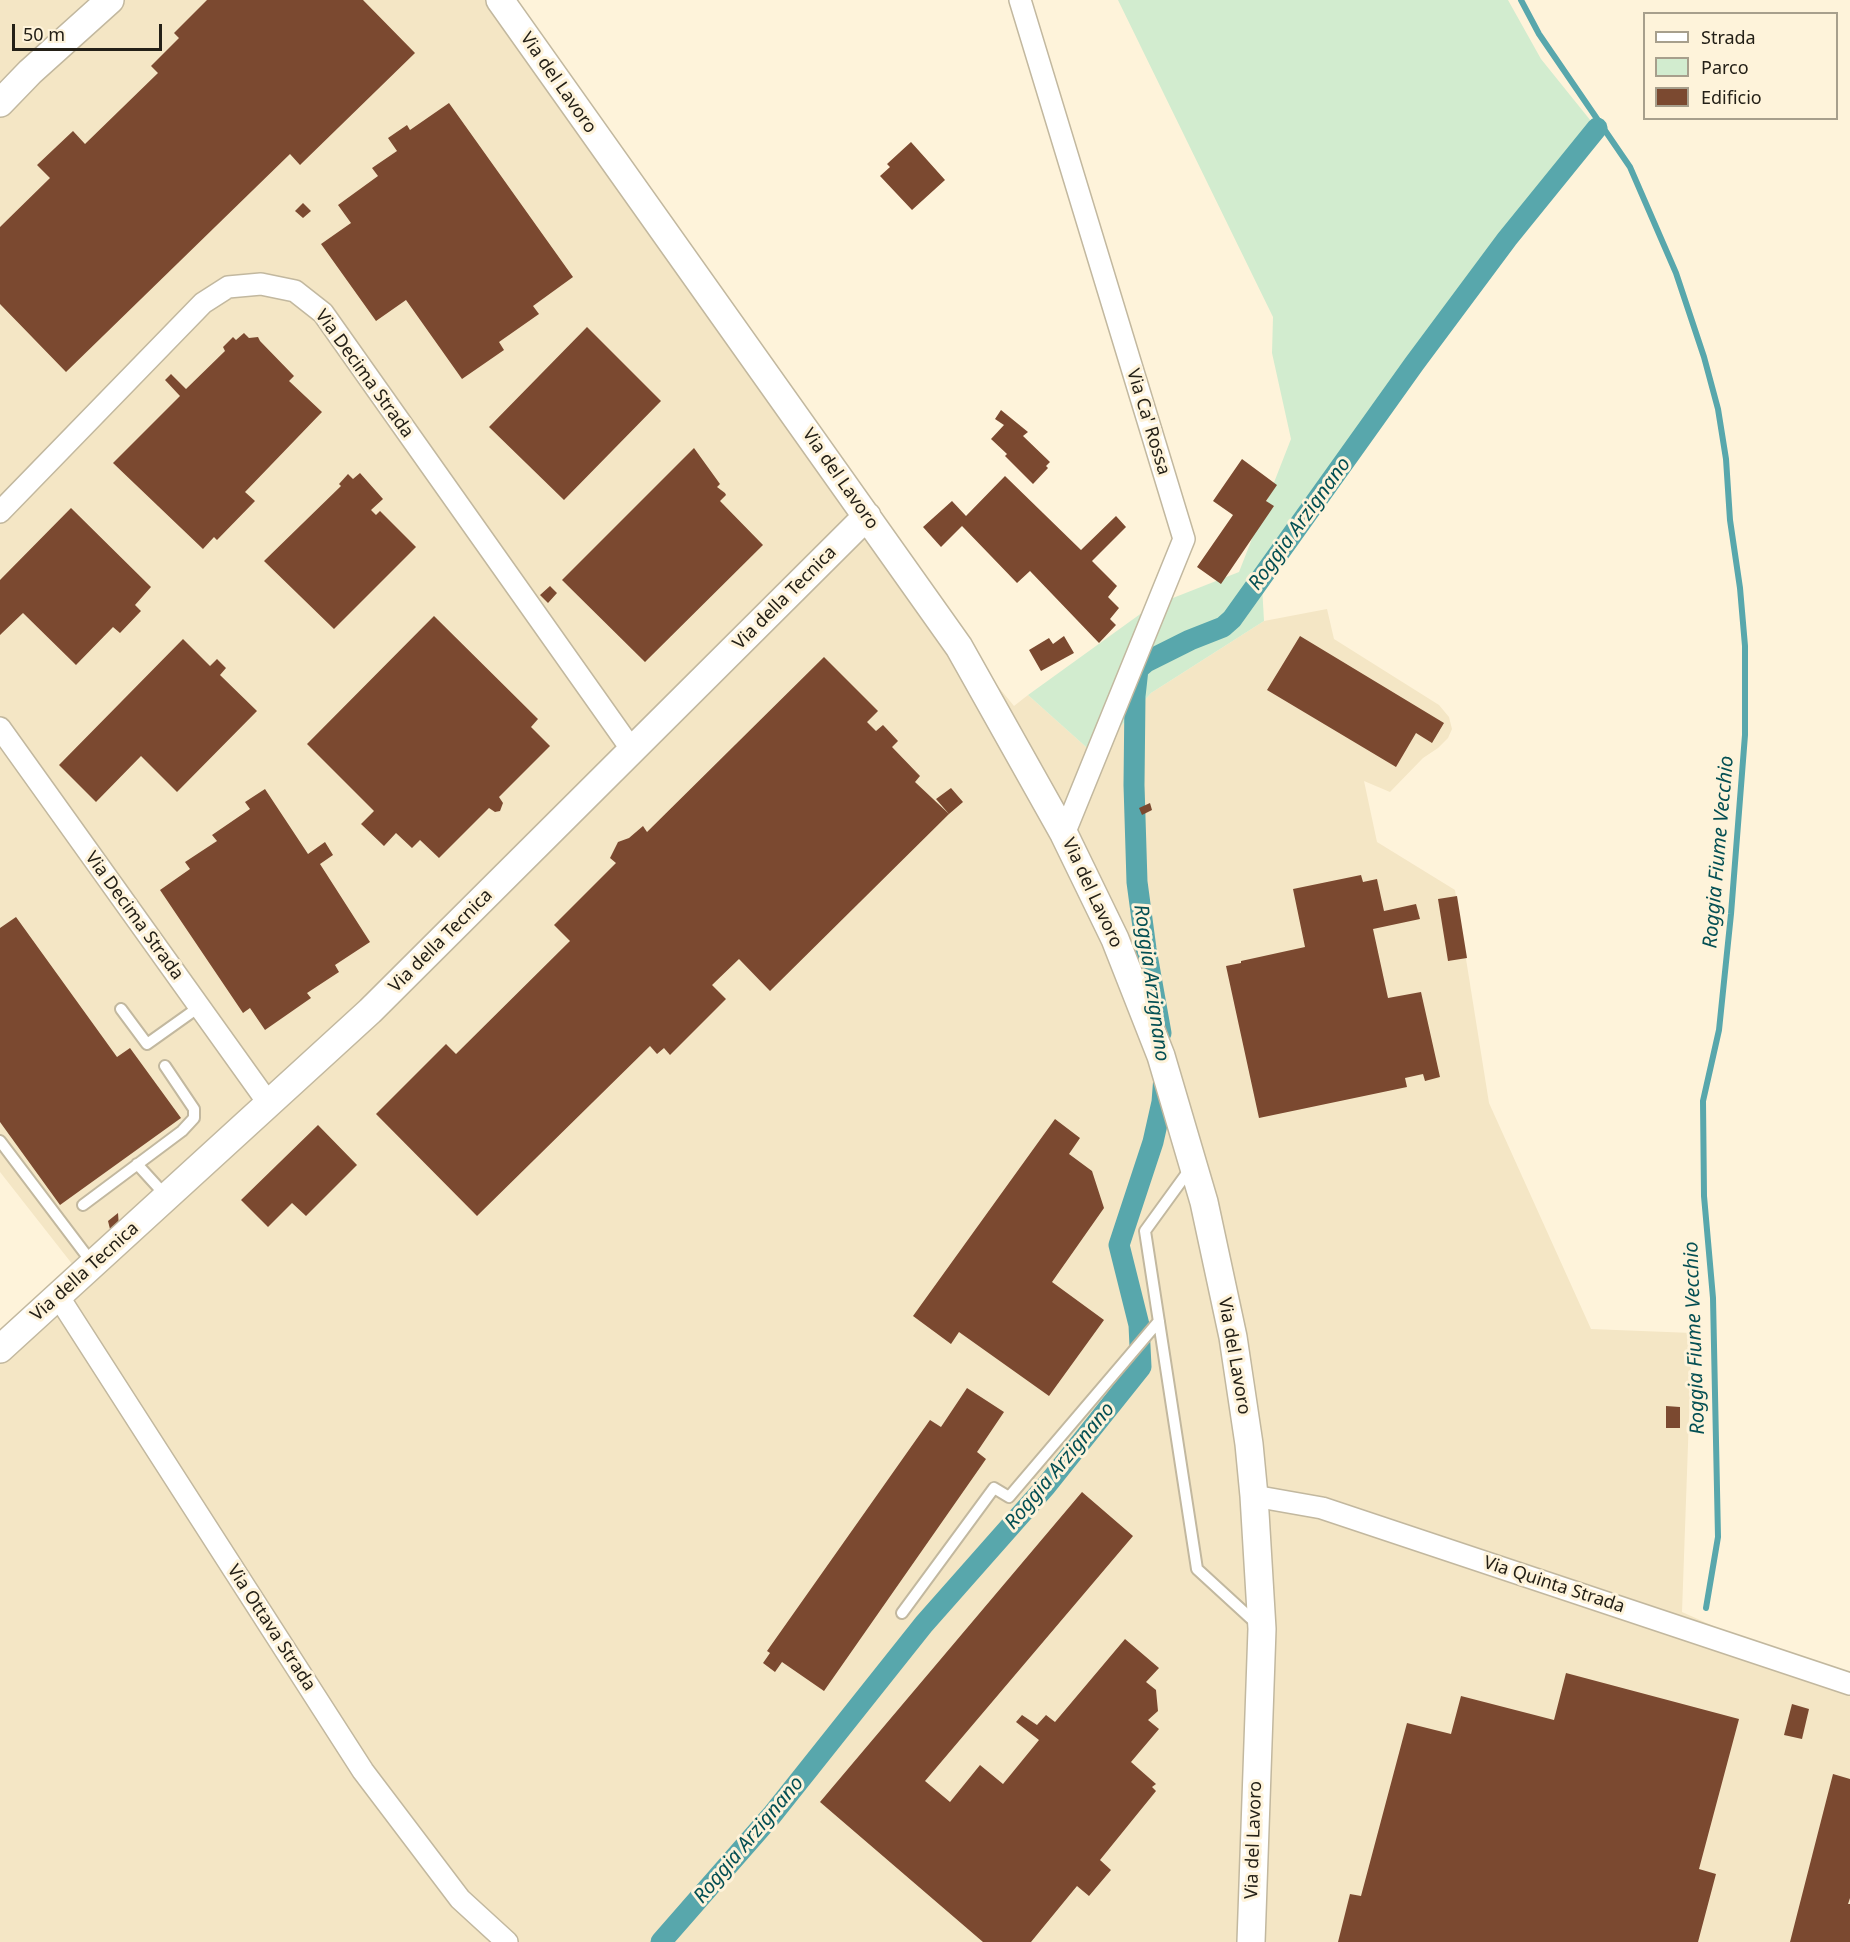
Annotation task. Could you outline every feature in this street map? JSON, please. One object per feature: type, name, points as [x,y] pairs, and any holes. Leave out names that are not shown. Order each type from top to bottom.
[{"type":"street","points":[[0,103],[30,72],[110,0]]},
{"type":"street","name":"Via del Lavoro","points":[[500,0],[959,647],[1065,834],[1115,939],[1161,1056],[1204,1202],[1233,1337],[1249,1444],[1262,1629],[1251,1942]]},
{"type":"street","name":"Via Ca' Rossa","points":[[1020,0],[1184,539],[1065,834]]},
{"type":"street","name":"Via Decima Strada","points":[[0,513],[203,303],[228,287],[261,284],[295,291],[323,313],[632,750]]},
{"type":"street","name":"Via della Tecnica","points":[[0,1349],[370,1011],[867,516]]},
{"type":"street","name":"Via Decima Strada","points":[[0,728],[269,1104]]},
{"type":"street","name":"Via Ottava Strada","points":[[58,1296],[363,1771],[460,1899],[507,1942]]},
{"type":"street","name":"Via Quinta Strada","points":[[1254,1496],[1322,1508],[1850,1684]]},
{"type":"lane","points":[[121,1009],[147,1044],[199,1007]]},
{"type":"lane","points":[[83,1205],[182,1131],[194,1118],[194,1109],[165,1066]]},
{"type":"lane","points":[[0,1141],[93,1264]]},
{"type":"lane","points":[[137,1164],[167,1197]]},
{"type":"lane","points":[[1193,1166],[1145,1231],[1197,1569],[1262,1629]]},
{"type":"lane","points":[[902,1613],[994,1488],[1009,1497],[1159,1321]]},
{"type":"shaded area","points":[[0,0],[507,0],[941,617],[1014,706],[1028,695],[1095,755],[1151,693],[1264,621],[1327,609],[1334,639],[1439,705],[1449,717],[1452,729],[1448,738],[1423,758],[1390,792],[1364,781],[1377,842],[1455,890],[1489,1103],[1591,1329],[1692,1333],[1682,1612],[1850,1687],[1850,1942],[0,1942],[0,1345],[80,1274],[0,1172]]},
{"type":"green space","points":[[1118,0],[1508,0],[1541,59],[1603,136],[1524,222],[1486,268],[1262,585],[1264,621],[1151,693],[1095,755],[1028,695],[1150,607],[1239,572],[1291,439],[1272,353],[1273,317]]},
{"type":"building","points":[[207,0],[363,0],[415,53],[300,165],[290,154],[66,372],[0,304],[0,227],[50,178],[37,165],[73,131],[85,144],[158,73],[151,66],[179,38],[174,33]]},
{"type":"building","points":[[449,103],[573,277],[533,306],[539,314],[499,342],[504,350],[462,379],[406,300],[376,321],[321,244],[351,223],[338,205],[378,176],[372,168],[397,151],[388,138],[407,125],[410,130]]},
{"type":"building","points":[[911,142],[945,180],[912,210],[880,176],[890,167],[887,164]]},
{"type":"building","points":[[303,203],[311,211],[303,218],[295,211]]},
{"type":"building","points":[[587,327],[661,401],[564,500],[489,427]]},
{"type":"building","points":[[244,333],[249,338],[258,337],[294,376],[289,381],[322,412],[245,492],[255,501],[217,540],[214,537],[203,549],[113,463],[180,396],[165,380],[171,374],[186,389],[225,351],[223,347],[233,337],[236,340]]},
{"type":"building","points":[[1001,410],[1028,432],[1023,436],[1050,462],[1046,466],[1048,468],[1033,484],[991,439],[1004,425],[995,419]]},
{"type":"building","points":[[694,448],[720,484],[717,487],[726,495],[720,501],[763,545],[645,662],[562,580]]},
{"type":"building","points":[[1242,459],[1277,485],[1266,501],[1274,506],[1221,584],[1197,567],[1233,515],[1213,501]]},
{"type":"building","points":[[360,473],[383,499],[371,510],[376,515],[380,511],[416,547],[334,629],[264,561],[341,486],[339,484],[348,474],[353,479]]},
{"type":"building","points":[[1005,476],[1081,550],[1116,516],[1126,527],[1092,561],[1117,586],[1108,597],[1119,608],[1110,619],[1116,625],[1099,643],[1030,571],[1017,583],[962,526],[941,547],[923,527],[952,501],[966,516]]},
{"type":"building","points":[[71,508],[151,587],[135,605],[141,611],[120,633],[113,627],[76,665],[23,613],[0,635],[0,580]]},
{"type":"building","points":[[550,586],[557,593],[548,603],[540,595]]},
{"type":"building","points":[[434,616],[538,719],[531,727],[550,746],[499,797],[503,803],[500,811],[495,812],[489,808],[439,858],[420,840],[412,848],[396,833],[384,846],[361,824],[374,811],[307,744]]},
{"type":"building","points":[[1064,636],[1074,653],[1041,671],[1029,650],[1049,638],[1053,644]]},
{"type":"building","points":[[1300,636],[1444,723],[1432,743],[1416,733],[1396,767],[1267,690]]},
{"type":"building","points":[[183,639],[210,666],[217,659],[226,668],[220,675],[257,711],[177,792],[141,756],[96,802],[59,765]]},
{"type":"building","points":[[824,657],[878,711],[867,722],[876,731],[883,725],[898,741],[892,747],[920,776],[915,782],[949,814],[770,991],[739,959],[712,985],[726,999],[670,1055],[664,1048],[657,1054],[650,1046],[477,1216],[376,1114],[446,1044],[456,1054],[570,941],[554,925],[616,863],[610,858],[618,842],[629,838],[643,826],[647,832]]},
{"type":"building","points":[[951,788],[963,802],[949,814],[936,799]]},
{"type":"building","points":[[265,789],[308,854],[325,842],[333,855],[320,864],[370,942],[335,965],[339,972],[307,993],[311,998],[265,1030],[250,1008],[243,1013],[160,890],[190,869],[185,862],[217,841],[212,835],[250,809],[245,802]]},
{"type":"building","points":[[1150,803],[1152,810],[1142,815],[1139,808]]},
{"type":"building","points":[[1361,875],[1363,882],[1377,879],[1384,911],[1416,904],[1420,919],[1373,929],[1388,998],[1421,992],[1440,1077],[1425,1081],[1423,1074],[1405,1078],[1407,1087],[1259,1118],[1226,966],[1305,947],[1293,889]]},
{"type":"building","points":[[1457,896],[1467,958],[1448,961],[1438,899]]},
{"type":"building","points":[[16,917],[117,1057],[130,1048],[181,1118],[60,1205],[0,1122],[0,928]]},
{"type":"building","points":[[1055,1119],[1080,1138],[1069,1154],[1092,1171],[1104,1208],[1052,1282],[1104,1320],[1049,1396],[959,1332],[951,1344],[913,1316]]},
{"type":"building","points":[[318,1125],[357,1165],[306,1216],[292,1203],[268,1227],[241,1200]]},
{"type":"building","points":[[118,1213],[119,1227],[111,1233],[108,1221]]},
{"type":"building","points":[[967,1388],[1004,1412],[977,1452],[986,1459],[824,1691],[782,1662],[775,1672],[763,1663],[770,1653],[767,1651],[930,1420],[941,1427]]},
{"type":"building","points":[[1666,1406],[1680,1407],[1680,1428],[1666,1428]]},
{"type":"building","points":[[1082,1492],[1133,1536],[925,1781],[950,1802],[980,1765],[1003,1784],[1039,1740],[1016,1722],[1022,1715],[1037,1725],[1046,1715],[1055,1722],[1125,1639],[1159,1668],[1146,1682],[1156,1690],[1158,1711],[1148,1720],[1159,1729],[1131,1762],[1156,1784],[1152,1787],[1156,1791],[1100,1860],[1111,1870],[1089,1896],[1077,1886],[1031,1942],[983,1942],[820,1802]]},
{"type":"building","points":[[1566,1673],[1739,1719],[1699,1869],[1716,1874],[1698,1942],[1338,1942],[1350,1894],[1361,1896],[1407,1723],[1451,1734],[1461,1696],[1554,1720]]},
{"type":"building","points":[[1792,1704],[1809,1709],[1802,1739],[1784,1735]]},
{"type":"building","points":[[1833,1774],[1850,1779],[1850,1898],[1848,1904],[1850,1904],[1850,1942],[1790,1942]]},
{"type":"waterway","name":"Roggia Fiume Vecchio","points":[[1521,0],[1539,34],[1630,167],[1676,273],[1704,357],[1718,409],[1726,459],[1730,520],[1740,588],[1745,646],[1745,735],[1719,1030],[1703,1101],[1704,1196],[1713,1298],[1718,1537],[1706,1608]]},
{"type":"waterway","name":"Roggia Arzignano","points":[[1161,1033],[1137,882],[1134,785],[1135,696],[1138,669],[1146,662],[1190,640],[1223,627],[1232,619],[1414,364],[1507,239],[1597,128]]},
{"type":"waterway","name":"Roggia Arzignano","points":[[661,1942],[772,1815],[924,1624],[1046,1486],[1141,1367],[1139,1325],[1119,1245],[1153,1142],[1162,1102],[1164,1076]]}]
